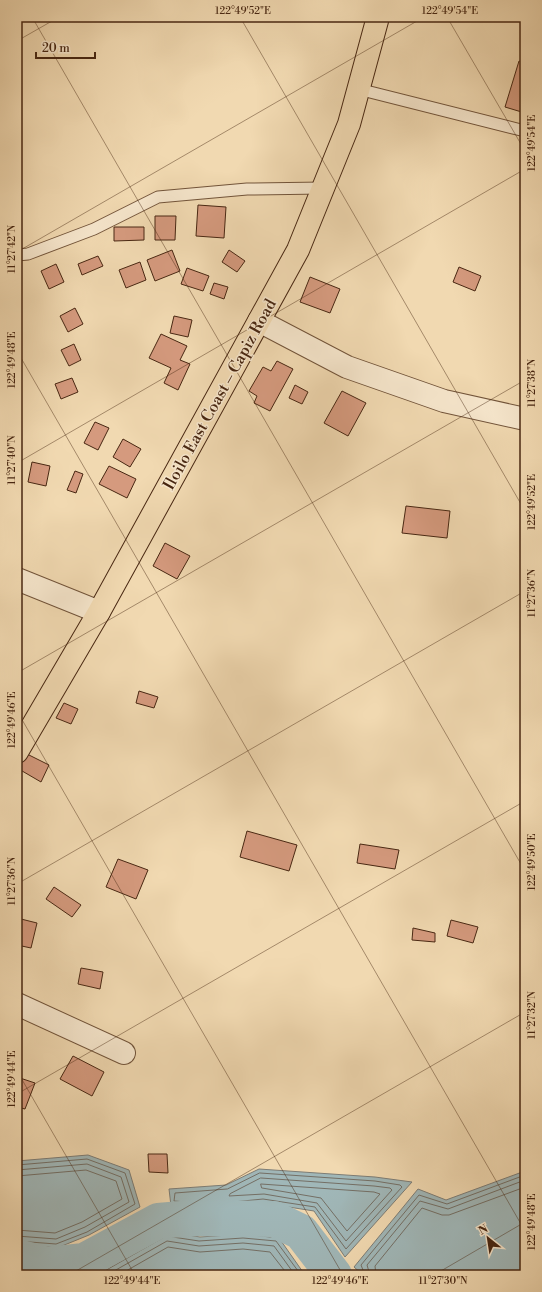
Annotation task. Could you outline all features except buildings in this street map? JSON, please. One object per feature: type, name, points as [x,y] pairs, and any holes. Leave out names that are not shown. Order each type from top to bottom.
[{"type":"main road","name":"Iloilo East Coast – Capiz Road","points":[[17,752],[99,612],[298,250],[349,124],[378,17]]},
{"type":"street","points":[[259,321],[347,367],[444,401],[525,419]]},
{"type":"street","points":[[17,579],[99,612]]},
{"type":"street","points":[[17,1004],[124,1053]]},
{"type":"lane","points":[[358,89],[525,131]]},
{"type":"lane","points":[[17,255],[28,254],[94,229],[158,197],[247,189],[323,188]]},
{"type":"water","points":[[88,1155],[129,1170],[140,1207],[89,1235],[57,1248],[17,1244],[17,1161]]},
{"type":"water","points":[[259,1169],[375,1177],[412,1182],[345,1257],[314,1211],[263,1203],[213,1208],[171,1206],[169,1189],[226,1185]]},
{"type":"water","points":[[525,1171],[525,1275],[363,1275],[354,1267],[418,1189],[446,1200]]},
{"type":"water","points":[[165,1231],[200,1237],[243,1234],[279,1238],[305,1275],[74,1275],[99,1269]]},
{"type":"waterway","points":[[17,1257],[47,1265],[84,1261],[158,1221],[193,1218],[274,1219],[301,1232],[334,1275]]}]
